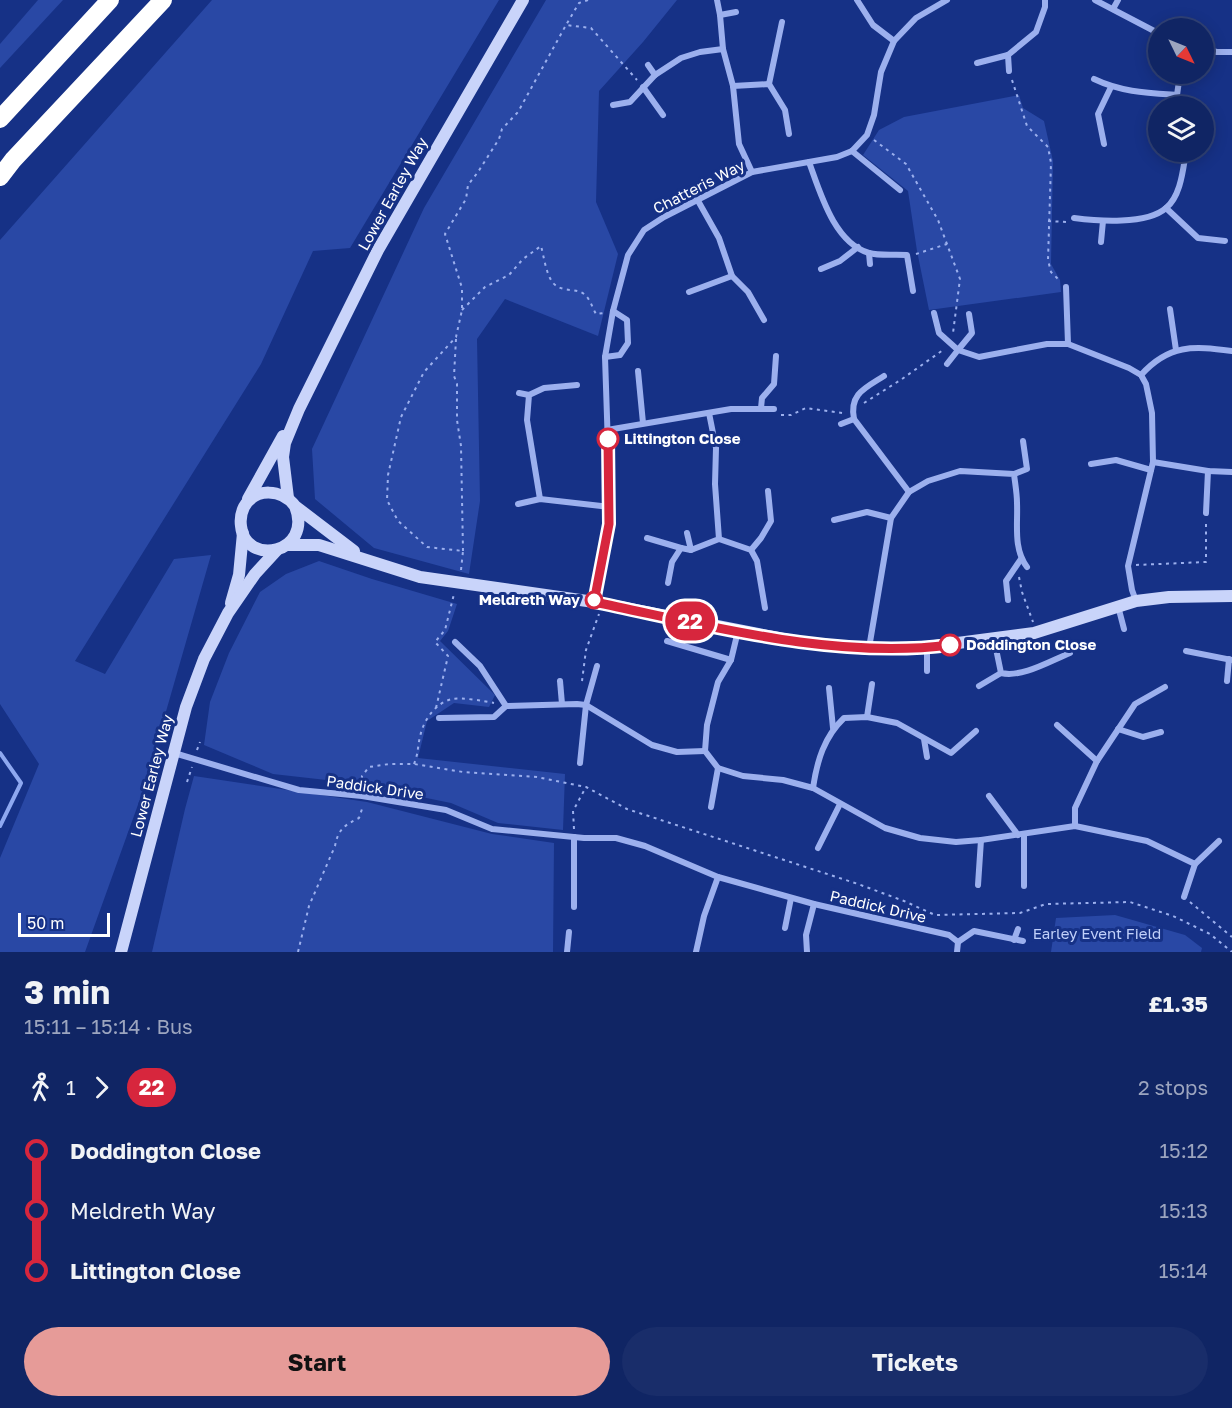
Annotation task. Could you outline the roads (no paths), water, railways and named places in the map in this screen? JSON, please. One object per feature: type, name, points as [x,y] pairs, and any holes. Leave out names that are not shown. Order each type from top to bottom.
[{"type":"highway","points":[[0,119],[110,0]]},
{"type":"highway","points":[[0,177],[13,160],[163,0]]},
{"type":"main road","name":"Lower Earley Way","points":[[246,504],[299,409],[378,250],[523,0]]},
{"type":"main road","name":"Lower Earley Way","points":[[291,502],[283,457],[299,409]]},
{"type":"main road","points":[[365,559],[291,502],[272,492],[260,493],[246,504],[242,513],[240,523],[243,533],[252,545],[262,550],[320,545],[457,589],[596,608],[799,642],[869,649],[927,648],[1034,633],[1136,601],[1169,597],[1232,596]]},
{"type":"main road","points":[[282,548],[294,537],[299,525],[299,515],[291,502]]},
{"type":"main road","name":"Lower Earley Way","points":[[228,613],[239,575],[243,533]]},
{"type":"main road","name":"Lower Earley Way","points":[[121,952],[186,707],[204,659],[228,613],[255,574],[282,548]]},
{"type":"street","points":[[717,0],[723,49],[733,86],[739,144],[752,172]]},
{"type":"street","points":[[857,0],[873,25],[894,41]]},
{"type":"street","points":[[900,190],[852,151],[867,135],[874,115],[881,72],[894,41],[916,18],[946,0]]},
{"type":"street","points":[[977,63],[1008,55],[1036,32],[1045,7],[1045,0]]},
{"type":"street","points":[[1095,0],[1148,28]]},
{"type":"street","points":[[1113,9],[1118,0]]},
{"type":"street","points":[[720,15],[736,12]]},
{"type":"street","points":[[782,22],[769,84],[784,110],[789,134]]},
{"type":"street","points":[[613,105],[630,102],[656,75],[681,58],[723,49]]},
{"type":"street","points":[[1214,51],[1232,52]]},
{"type":"street","points":[[1008,55],[1009,71]]},
{"type":"street","points":[[648,65],[656,75]]},
{"type":"street","points":[[1094,79],[1111,87],[1139,93],[1177,95],[1178,84]]},
{"type":"street","points":[[733,86],[769,84]]},
{"type":"street","points":[[643,87],[663,115]]},
{"type":"street","points":[[1104,144],[1098,114],[1111,87]]},
{"type":"street","name":"Chatteris Way","points":[[596,608],[610,507],[605,357],[612,314],[628,255],[644,230],[664,216],[752,172],[837,157],[852,151]]},
{"type":"street","points":[[809,162],[833,221],[847,240],[869,253],[907,255],[913,291]]},
{"type":"street","points":[[1074,218],[1103,221],[1153,216],[1166,208],[1175,196],[1184,162]]},
{"type":"street","points":[[697,199],[719,238],[732,276],[748,292],[764,320]]},
{"type":"street","points":[[1166,208],[1198,238],[1225,241]]},
{"type":"street","points":[[1101,242],[1103,221]]},
{"type":"street","points":[[820,269],[840,261],[858,247]]},
{"type":"street","points":[[869,253],[870,264]]},
{"type":"street","points":[[689,292],[732,276]]},
{"type":"street","points":[[1066,287],[1068,344]]},
{"type":"street","points":[[1170,309],[1176,350]]},
{"type":"street","points":[[605,357],[620,355],[628,343],[627,320],[612,314]]},
{"type":"street","points":[[934,314],[939,333],[958,350],[979,357],[1047,344],[1068,344],[1141,375],[1146,384],[1152,413],[1154,462],[1128,566],[1136,601]]},
{"type":"street","points":[[947,364],[972,333],[969,314]]},
{"type":"street","points":[[1141,375],[1152,362],[1176,350],[1194,347],[1232,351]]},
{"type":"street","points":[[760,408],[762,398],[774,384],[776,356]]},
{"type":"street","points":[[638,371],[643,423]]},
{"type":"street","points":[[884,376],[863,389],[854,400],[852,410],[854,419],[909,492]]},
{"type":"street","points":[[519,393],[529,395],[544,388],[577,385]]},
{"type":"street","points":[[529,395],[527,420],[540,500]]},
{"type":"street","points":[[608,430],[709,413],[760,408],[774,409]]},
{"type":"street","points":[[709,413],[716,448],[715,484],[719,539]]},
{"type":"street","points":[[841,424],[854,419]]},
{"type":"street","points":[[869,649],[891,518],[909,492],[928,481],[960,471],[1014,474],[1027,469],[1023,441]]},
{"type":"street","points":[[1091,464],[1116,460],[1151,470]]},
{"type":"street","points":[[1154,462],[1208,471],[1232,472]]},
{"type":"street","points":[[1206,513],[1208,471]]},
{"type":"street","points":[[1014,474],[1017,501],[1016,534],[1021,560],[1027,567]]},
{"type":"street","points":[[751,550],[771,521],[768,491]]},
{"type":"street","points":[[518,504],[540,500],[610,507]]},
{"type":"street","points":[[834,520],[867,512],[891,518]]},
{"type":"street","points":[[687,533],[691,550]]},
{"type":"street","points":[[647,538],[691,550],[719,539],[751,550],[757,561],[765,608]]},
{"type":"street","points":[[668,583],[672,562],[681,548]]},
{"type":"street","points":[[1008,600],[1006,581],[1021,560]]},
{"type":"street","points":[[1118,606],[1124,629]]},
{"type":"street","points":[[738,631],[731,660],[718,682],[707,725],[705,751],[718,768],[743,776],[783,780],[813,788],[885,828],[920,838],[956,842],[1075,826],[1147,841],[1195,864]]},
{"type":"street","points":[[994,639],[1001,673]]},
{"type":"street","points":[[667,641],[731,660]]},
{"type":"street","points":[[455,642],[480,666],[506,706]]},
{"type":"street","points":[[927,648],[927,671]]},
{"type":"street","points":[[1186,651],[1230,659],[1227,681]]},
{"type":"street","points":[[979,686],[1001,673],[1008,675],[1024,672],[1070,654]]},
{"type":"street","points":[[580,763],[586,705],[597,666]]},
{"type":"street","points":[[560,681],[562,704]]},
{"type":"street","points":[[867,717],[872,684]]},
{"type":"street","points":[[1075,826],[1075,808],[1097,761],[1135,704],[1165,687]]},
{"type":"street","points":[[829,688],[833,728]]},
{"type":"street","points":[[439,718],[494,717],[506,706],[586,705],[652,745],[676,752],[705,751]]},
{"type":"street","points":[[813,788],[819,758],[833,728],[844,718],[867,717],[897,723],[951,753],[976,730]]},
{"type":"street","points":[[1057,725],[1097,761]]},
{"type":"street","points":[[1118,729],[1143,737],[1161,732]]},
{"type":"street","points":[[924,739],[927,757]]},
{"type":"street","name":"Paddick Drive","points":[[174,753],[299,790],[362,796],[446,810],[492,829],[574,837],[616,838],[645,846],[718,877],[814,904],[949,935],[958,942]]},
{"type":"street","points":[[711,807],[718,768]]},
{"type":"street","points":[[989,796],[1021,834],[1024,886]]},
{"type":"street","points":[[818,848],[840,804]]},
{"type":"street","points":[[574,837],[574,907]]},
{"type":"street","points":[[978,885],[981,840]]},
{"type":"street","points":[[1184,897],[1195,864],[1219,841]]},
{"type":"street","points":[[696,952],[704,916],[718,877]]},
{"type":"street","points":[[785,928],[791,898]]},
{"type":"street","points":[[807,952],[806,935],[814,904]]},
{"type":"street","points":[[1014,940],[1018,929]]},
{"type":"street","points":[[567,952],[569,932]]},
{"type":"street","points":[[957,952],[958,942],[974,932],[1023,941]]},
{"type":"waterway","points":[[0,753],[21,783],[0,826]]},
{"type":"place","name":"Littington Close","points":[[608,439]]},
{"type":"place","name":"Meldreth Way","points":[[594,600]]},
{"type":"place","name":"Doddington Close","points":[[950,645]]},
{"type":"park label","name":"Earley Event Field","points":[[1097,934]]}]
